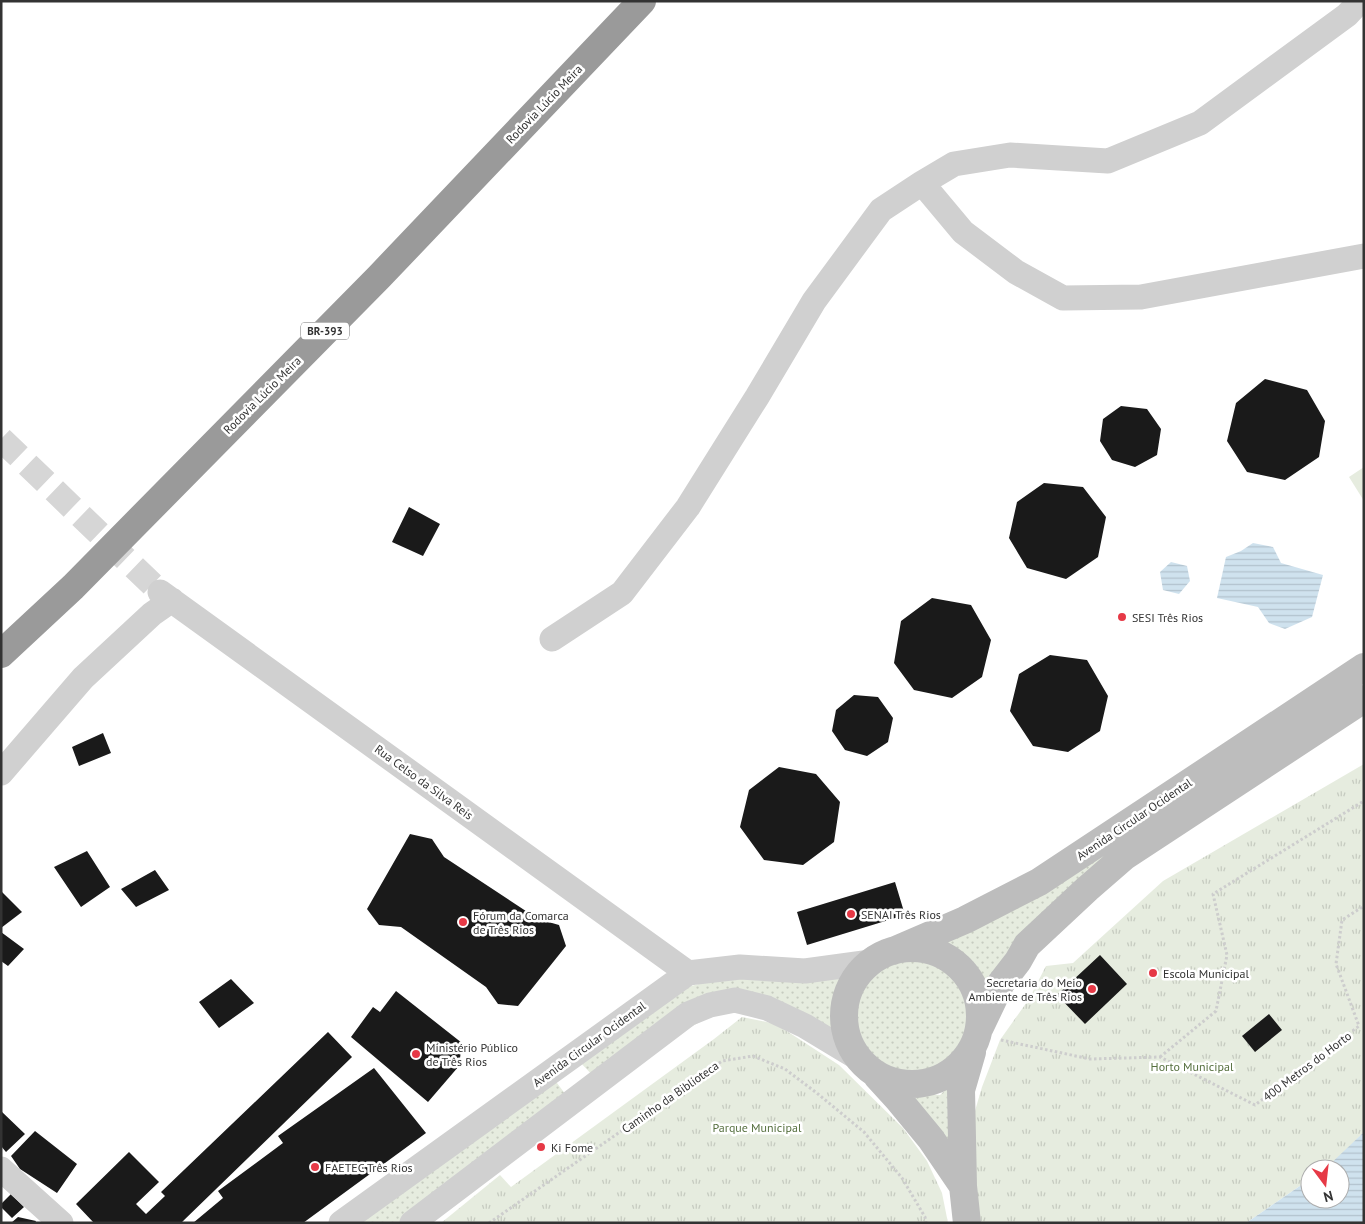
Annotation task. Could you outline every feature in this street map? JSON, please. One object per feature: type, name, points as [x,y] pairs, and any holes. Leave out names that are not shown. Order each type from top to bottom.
[{"type":"highway","name":"Rodovia Lúcio Meira","points":[[1,654],[73,587],[379,277],[642,1]]},
{"type":"street","points":[[552,639],[622,593],[688,507],[814,301],[882,210],[954,164],[1010,155],[1108,161],[1200,123],[1347,15],[1360,1]]},
{"type":"street","points":[[922,183],[962,232],[1016,272],[1063,298],[1141,297],[1364,256]]},
{"type":"street","name":"Rua Celso da Silva Reis","points":[[1,772],[83,678],[152,614],[166,596],[688,973]]},
{"type":"street","name":"Avenida Circular Ocidental","points":[[341,1223],[688,973],[740,967],[805,971],[882,957],[965,920],[1039,882],[1364,667]]},
{"type":"street","points":[[967,1220],[963,1186],[961,1090],[984,1038],[1001,983],[1018,961],[1027,945],[1125,856],[1364,699]]},
{"type":"street","points":[[412,1223],[688,1014],[710,1005],[735,1000],[767,1008],[805,1026],[866,1066],[895,1082],[918,1084],[940,1079],[959,1066],[984,1038],[980,1004],[972,982],[958,965],[938,953],[916,948],[882,957],[856,977],[847,997],[844,1018],[848,1039],[866,1066],[898,1099],[931,1139],[963,1186]]},
{"type":"street","points":[[562,1063],[585,1092]]},
{"type":"street","points":[[1,1169],[61,1223]]},
{"type":"path","points":[[1160,1057],[1216,1011],[1227,955],[1213,894],[1364,801]]},
{"type":"path","name":"400 Metros do Horto","points":[[984,1038],[1090,1059],[1160,1057],[1255,1105],[1359,1026],[1336,964],[1342,920],[1364,906]]},
{"type":"path","name":"Caminho da Biblioteca","points":[[489,1223],[722,1061],[754,1056],[785,1069],[864,1132],[902,1178],[925,1217],[926,1223]]},
{"type":"green space","points":[[1364,467],[1364,501],[1349,477]]},
{"type":"green space","points":[[1333,704],[1173,823],[983,995],[976,976],[963,960],[946,950],[927,946]]},
{"type":"green space","name":"Horto Municipal","points":[[1364,764],[1364,1132],[1337,1159],[1300,1159],[1300,1186],[1246,1223],[979,1223],[972,1121],[982,1087],[1000,1040],[1029,999],[1046,966],[1073,963],[1163,881]]},
{"type":"green space","points":[[910,958],[932,963],[952,975],[964,995],[969,1017],[964,1039],[952,1059],[932,1071],[910,1076],[888,1071],[868,1059],[856,1039],[851,1017],[856,995],[868,975],[888,963]]},
{"type":"green space","points":[[855,968],[836,1007],[838,1039],[744,997],[597,1080],[578,1060],[691,986],[722,978]]},
{"type":"green space","name":"Parque Municipal","points":[[742,1017],[776,1024],[839,1065],[903,1128],[927,1161],[942,1193],[948,1223],[441,1223],[500,1175],[511,1187]]},
{"type":"green space","points":[[963,1073],[957,1169],[895,1091],[940,1095]]},
{"type":"green space","points":[[551,1075],[569,1099],[407,1223],[348,1223]]},
{"type":"water","points":[[1253,543],[1273,547],[1281,563],[1323,575],[1312,617],[1285,629],[1269,623],[1258,607],[1217,598],[1226,557],[1241,551]]},
{"type":"water","points":[[1171,562],[1187,566],[1190,581],[1179,594],[1163,590],[1160,572]]},
{"type":"water","points":[[1364,1132],[1364,1223],[1246,1223],[1300,1186],[1300,1209],[1350,1209],[1350,1159],[1336,1159]]},
{"type":"building","points":[[1265,379],[1307,390],[1325,421],[1319,457],[1285,480],[1247,472],[1227,441],[1236,403]]},
{"type":"building","points":[[1121,406],[1147,409],[1161,429],[1157,455],[1135,467],[1112,460],[1100,441],[1103,419]]},
{"type":"building","points":[[1044,483],[1083,487],[1106,517],[1098,557],[1066,579],[1027,568],[1009,538],[1017,502]]},
{"type":"building","points":[[409,507],[440,524],[423,556],[392,542]]},
{"type":"building","points":[[932,598],[971,605],[991,640],[982,677],[952,698],[914,690],[894,663],[901,621]]},
{"type":"building","points":[[1050,655],[1087,660],[1108,696],[1100,731],[1068,752],[1033,746],[1010,711],[1019,674]]},
{"type":"building","points":[[854,695],[878,697],[893,718],[888,742],[867,756],[845,750],[832,731],[836,710]]},
{"type":"building","points":[[103,733],[111,753],[79,766],[72,747]]},
{"type":"building","points":[[779,767],[816,774],[840,802],[834,842],[803,865],[764,860],[740,827],[749,790]]},
{"type":"building","name":"Fórum da Comarca de Três Rios","points":[[410,834],[432,839],[444,857],[538,919],[559,925],[566,946],[518,1006],[498,1004],[486,987],[401,927],[379,925],[367,909]]},
{"type":"building","points":[[87,851],[110,887],[81,907],[54,867]]},
{"type":"building","points":[[155,870],[169,890],[136,907],[121,889]]},
{"type":"building","name":"SENAI Três Rios","points":[[895,882],[905,915],[807,945],[797,912]]},
{"type":"building","points":[[1,891],[22,912],[1,928]]},
{"type":"building","points":[[1,932],[24,949],[8,966],[1,961]]},
{"type":"building","name":"Secretaria do Meio Ambiente de Três Rios","points":[[1100,955],[1127,984],[1085,1024],[1057,995]]},
{"type":"building","points":[[231,979],[254,1003],[219,1028],[199,1002]]},
{"type":"building","name":"Ministério Público de Três Rios","points":[[396,991],[462,1043],[459,1066],[428,1102],[351,1037],[373,1007],[380,1012]]},
{"type":"building","points":[[1269,1014],[1282,1030],[1255,1052],[1242,1036]]},
{"type":"building","points":[[328,1032],[352,1057],[181,1223],[94,1223],[76,1204],[129,1152],[159,1182],[136,1204],[146,1214],[165,1196],[161,1192]]},
{"type":"building","name":"FAETEC Três Rios","points":[[374,1068],[426,1133],[303,1223],[193,1223],[223,1198],[218,1191],[283,1143],[278,1136]]},
{"type":"building","points":[[1,1111],[25,1134],[6,1152],[1,1146]]},
{"type":"building","points":[[35,1131],[77,1164],[57,1193],[20,1169],[11,1156]]},
{"type":"building","points":[[11,1194],[24,1207],[12,1218],[1,1207],[1,1204]]},
{"type":"building","points":[[18,1217],[36,1221],[35,1223],[11,1223]]},
{"type":"tunnel","points":[[1,439],[160,592]]},
{"type":"place","name":"SESI Três Rios","points":[[1122,617]]},
{"type":"place","name":"SENAI Três Rios","points":[[851,914]]},
{"type":"place","name":"Fórum da Comarca de Três Rios","points":[[463,922]]},
{"type":"place","name":"Escola Municipal","points":[[1153,973]]},
{"type":"place","name":"Secretaria do Meio Ambiente de Três Rios","points":[[1092,989]]},
{"type":"place","name":"Ministério Público de Três Rios","points":[[416,1054]]},
{"type":"place","name":"Ki Fome","points":[[541,1147]]},
{"type":"place","name":"FAETEC Três Rios","points":[[315,1167]]}]
